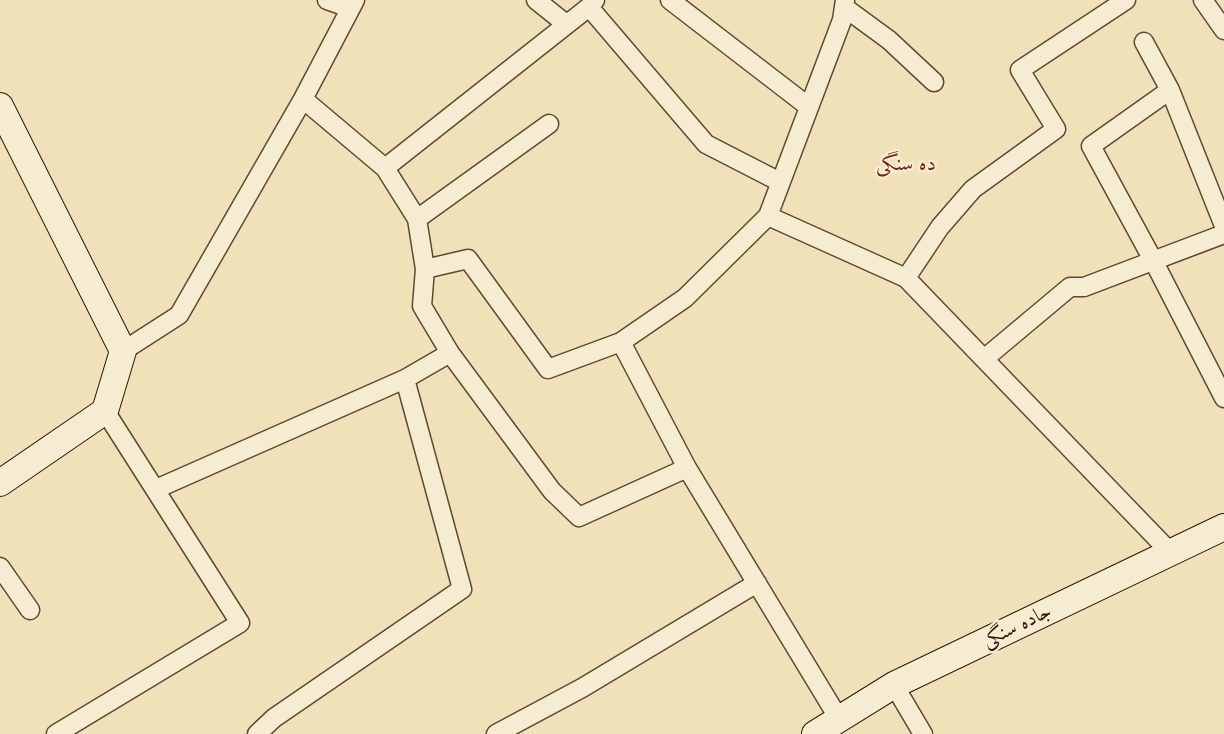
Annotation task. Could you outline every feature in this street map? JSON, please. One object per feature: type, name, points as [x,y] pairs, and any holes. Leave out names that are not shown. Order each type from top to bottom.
[{"type":"street","points":[[0,483],[105,411],[123,351],[179,315],[303,99],[352,4],[327,0]]},
{"type":"street","points":[[536,0],[566,24]]},
{"type":"street","points":[[670,0],[809,107]]},
{"type":"street","points":[[906,278],[940,227],[974,189],[1056,129],[1020,70],[1126,0]]},
{"type":"street","points":[[1203,0],[1224,30]]},
{"type":"street","points":[[385,168],[592,3],[706,144],[780,182]]},
{"type":"street","points":[[425,269],[468,259],[548,369],[621,342],[685,298],[768,216],[842,20],[844,3]]},
{"type":"street","points":[[844,3],[889,40],[934,82]]},
{"type":"street","points":[[1144,42],[1170,90],[1224,226]]},
{"type":"street","points":[[1170,90],[1092,146],[1224,398]]},
{"type":"street","points":[[303,99],[385,168],[417,219],[425,269],[422,306],[450,353],[552,491],[579,517],[687,468]]},
{"type":"street","points":[[0,106],[123,351]]},
{"type":"street","points":[[417,219],[549,124]]},
{"type":"street","points":[[768,216],[906,278],[1171,553]]},
{"type":"street","points":[[984,359],[1070,287],[1084,287],[1224,234]]},
{"type":"street","points":[[621,342],[687,468],[838,719]]},
{"type":"street","points":[[156,489],[405,380],[450,353]]},
{"type":"street","points":[[257,734],[274,718],[462,589],[405,380]]},
{"type":"street","points":[[56,734],[240,623],[105,411]]},
{"type":"street","name":"جاده سنگی","points":[[815,734],[894,685],[1224,527]]},
{"type":"street","points":[[0,567],[30,610]]},
{"type":"street","points":[[496,734],[582,688],[757,583]]},
{"type":"street","points":[[894,685],[923,734]]},
{"type":"district","name":"ده سنگی","points":[[906,164]]}]
